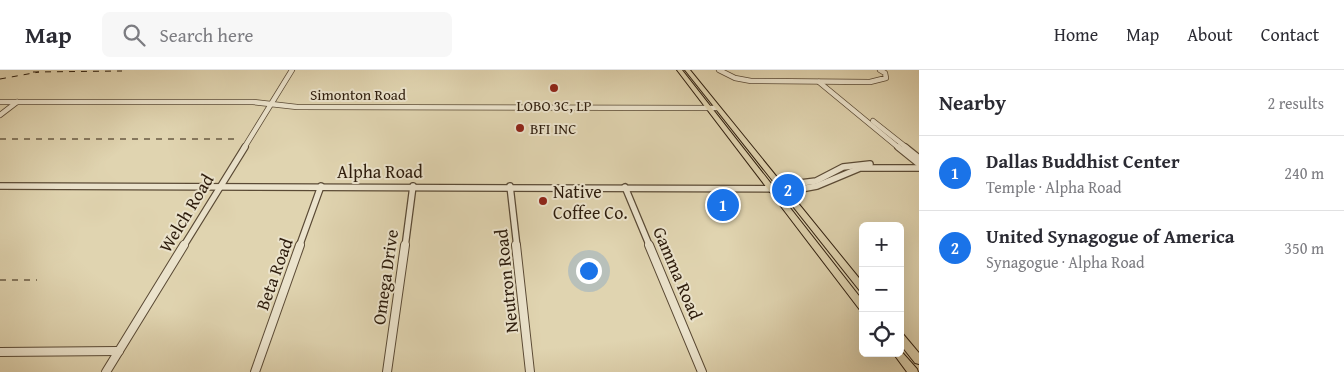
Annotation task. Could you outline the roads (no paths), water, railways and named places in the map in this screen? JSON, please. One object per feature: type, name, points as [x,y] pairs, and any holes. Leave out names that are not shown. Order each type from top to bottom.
[{"type":"main road","points":[[679,70],[772,187],[859,284]]},
{"type":"main road","points":[[686,70],[717,108],[772,187],[859,303]]},
{"type":"main road","points":[[836,273],[850,273]]},
{"type":"main road","points":[[904,342],[919,360]]},
{"type":"main road","points":[[901,357],[913,372]]},
{"type":"street","name":"Welch Road","points":[[106,372],[292,70]]},
{"type":"street","points":[[719,70],[728,76],[747,81],[821,82],[880,81],[886,77],[880,70]]},
{"type":"street","points":[[821,82],[919,165]]},
{"type":"street","name":"Simonton Road","points":[[0,102],[243,102],[294,106],[717,108]]},
{"type":"street","points":[[0,114],[18,102]]},
{"type":"street","points":[[849,105],[872,120],[919,158]]},
{"type":"street","points":[[865,120],[872,120]]},
{"type":"street","points":[[879,132],[886,131]]},
{"type":"street","name":"Alpha Road","points":[[0,186],[816,187],[862,166],[919,165]]},
{"type":"street","name":"Beta Road","points":[[255,372],[321,186]]},
{"type":"street","name":"Omega Drive","points":[[387,372],[413,186]]},
{"type":"street","name":"Neutron Road","points":[[510,186],[530,372]]},
{"type":"street","name":"Gamma Road","points":[[625,187],[702,372]]},
{"type":"street","points":[[0,352],[119,351]]},
{"type":"railway","points":[[33,72],[122,71]]},
{"type":"railway","points":[[0,79],[39,72]]},
{"type":"railway","points":[[0,139],[237,139]]},
{"type":"railway","points":[[0,280],[37,280]]},
{"type":"place","name":"LOBO 3C, LP","points":[[554,88]]},
{"type":"place","name":"BFI INC","points":[[520,128]]},
{"type":"place","name":"United Synagogue of America","points":[[788,190]]},
{"type":"place","name":"Native Coffee Co.","points":[[543,201]]},
{"type":"place","name":"Dallas Buddhist Center","points":[[723,205]]}]
